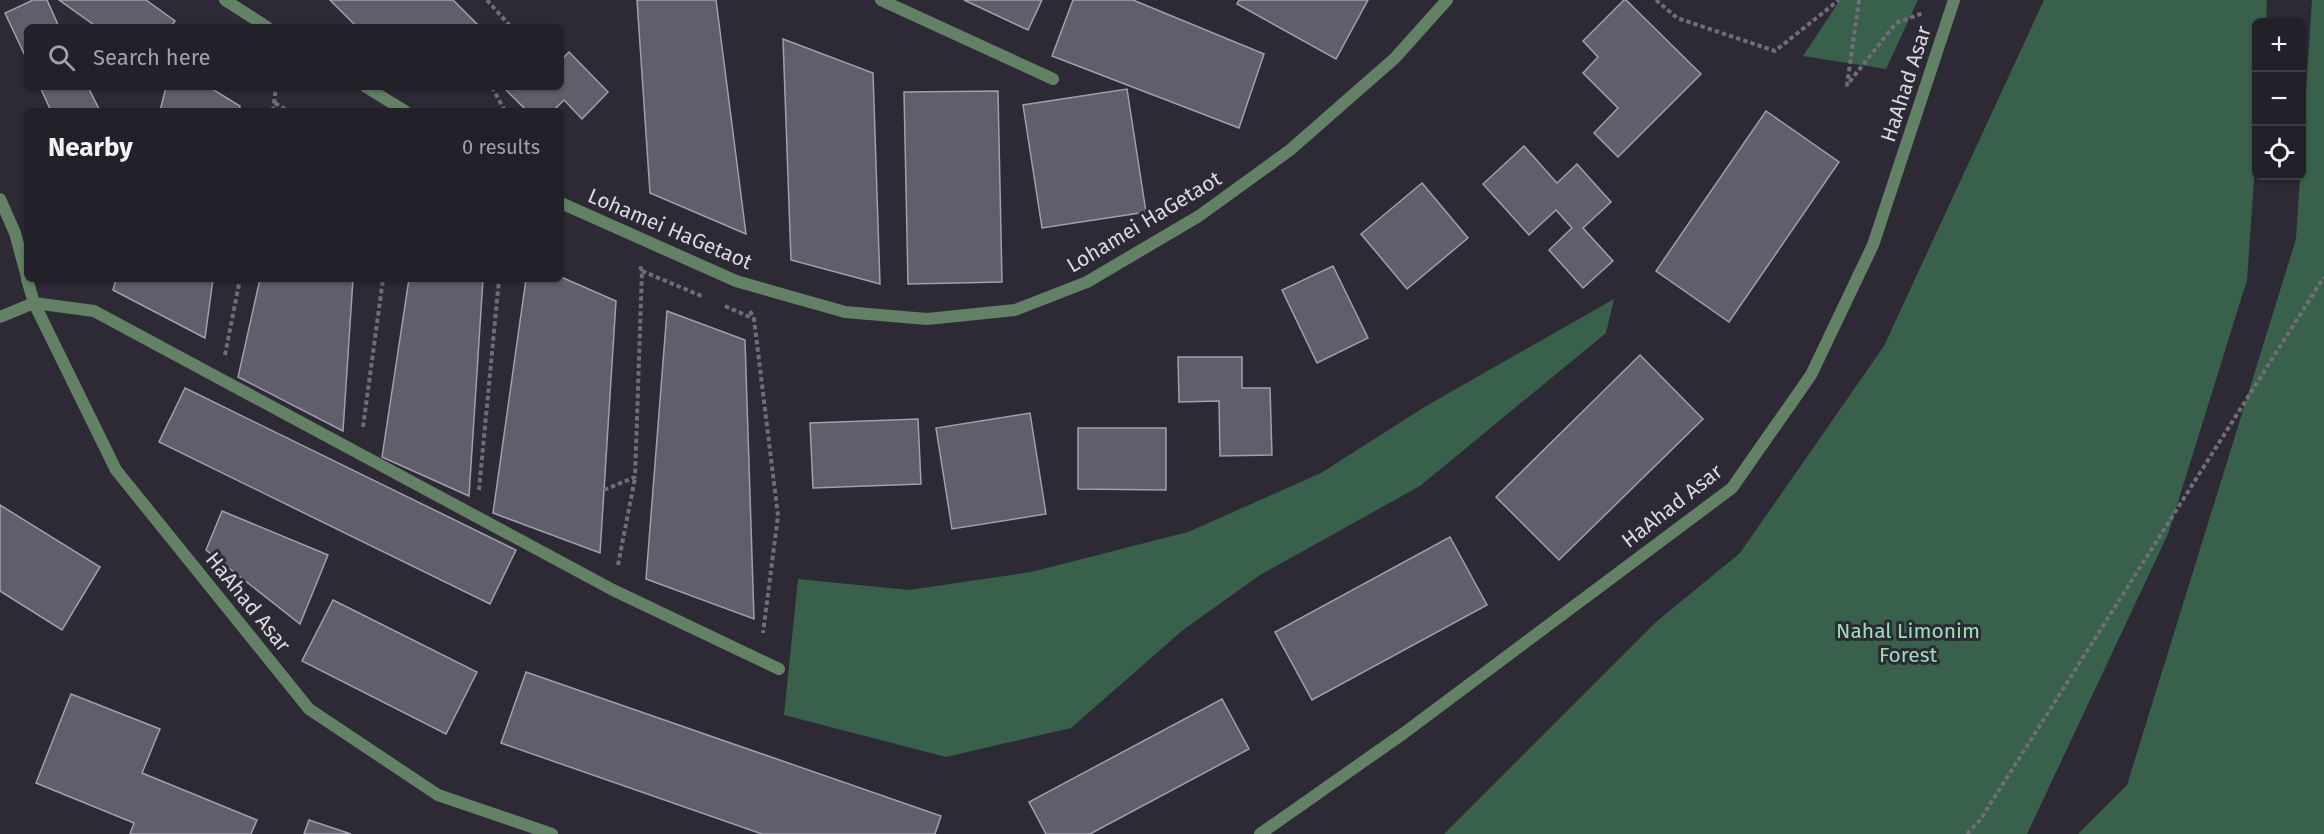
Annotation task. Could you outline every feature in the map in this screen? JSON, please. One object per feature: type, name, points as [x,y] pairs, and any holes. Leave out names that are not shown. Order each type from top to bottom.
[{"type":"street","points":[[225,0],[262,24]]},
{"type":"street","points":[[881,0],[1053,79]]},
{"type":"street","name":"Lohamei HaGetaot","points":[[564,205],[736,281],[845,312],[927,319],[1015,310],[1087,282],[1199,216],[1299,142],[1395,58],[1447,0]]},
{"type":"street","name":"HaAhad Asar","points":[[1260,834],[1404,733],[1732,488],[1811,375],[1873,245],[1954,0]]},
{"type":"street","points":[[371,90],[400,108]]},
{"type":"street","name":"HaAhad Asar","points":[[0,199],[15,233],[24,267]]},
{"type":"street","name":"HaAhad Asar","points":[[28,282],[34,303],[116,470],[309,709],[438,795],[552,834]]},
{"type":"street","points":[[0,317],[34,303],[94,311],[613,590],[779,669]]},
{"type":"path","points":[[487,0],[508,24]]},
{"type":"path","points":[[1656,0],[1677,18],[1775,51],[1839,0]]},
{"type":"path","points":[[1859,0],[1847,85],[1896,23],[1954,0]]},
{"type":"path","points":[[274,108],[276,90]]},
{"type":"path","points":[[494,90],[503,108]]},
{"type":"path","points":[[275,104],[282,108]]},
{"type":"path","points":[[613,590],[635,477],[642,270],[713,301]]},
{"type":"path","points":[[1967,834],[1980,820],[2324,277]]},
{"type":"path","points":[[220,379],[239,282]]},
{"type":"path","points":[[359,454],[383,282]]},
{"type":"path","points":[[477,518],[499,282]]},
{"type":"path","points":[[723,306],[754,319],[778,516],[759,661]]},
{"type":"path","points":[[604,490],[635,477]]},
{"type":"green space","points":[[1840,0],[1918,0],[1886,69],[1803,56]]},
{"type":"green space","name":"Nahal Limonim Forest","points":[[2044,0],[2267,0],[2266,18],[2252,18],[2252,180],[2254,180],[2247,280],[2168,534],[2027,834],[1444,834],[1656,622],[1740,553],[1884,346]]},
{"type":"green space","points":[[2312,0],[2324,0],[2324,834],[2078,834],[2127,785],[2296,239],[2300,180],[2306,180],[2306,90]]},
{"type":"green space","points":[[1614,299],[1606,333],[1420,486],[1260,575],[1183,630],[1071,728],[946,757],[784,715],[798,579],[909,590],[1031,572],[1188,532],[1321,473],[1426,406]]},
{"type":"building","points":[[33,0],[47,0],[58,24],[24,24],[24,54],[5,13]]},
{"type":"building","points":[[59,0],[146,0],[175,21],[173,24],[93,24]]},
{"type":"building","points":[[330,0],[453,0],[477,24],[354,24]]},
{"type":"building","points":[[637,0],[716,0],[746,234],[650,193]]},
{"type":"building","points":[[964,0],[1042,0],[1028,30]]},
{"type":"building","points":[[1073,0],[1133,0],[1264,54],[1239,128],[1052,56]]},
{"type":"building","points":[[1239,0],[1368,0],[1336,59],[1237,4]]},
{"type":"building","points":[[1624,0],[1701,74],[1618,157],[1594,133],[1618,108],[1583,73],[1598,57],[1583,41]]},
{"type":"building","points":[[783,39],[873,73],[880,284],[791,260]]},
{"type":"building","points":[[569,52],[608,92],[582,119],[564,100],[556,108],[524,108],[506,90],[564,90],[564,57]]},
{"type":"building","points":[[1127,89],[1146,212],[1042,228],[1023,105]]},
{"type":"building","points":[[41,90],[90,90],[98,108],[50,108]]},
{"type":"building","points":[[165,90],[214,90],[240,106],[240,108],[161,108]]},
{"type":"building","points":[[998,91],[1002,282],[908,284],[904,92]]},
{"type":"building","points":[[1766,111],[1839,162],[1729,322],[1656,271]]},
{"type":"building","points":[[1524,146],[1557,183],[1577,164],[1611,202],[1583,228],[1613,261],[1583,288],[1549,250],[1572,228],[1556,210],[1529,235],[1483,184]]},
{"type":"building","points":[[1422,183],[1468,238],[1407,289],[1361,234]]},
{"type":"building","points":[[1333,266],[1368,338],[1317,363],[1282,290]]},
{"type":"building","points":[[564,278],[616,301],[600,553],[493,513],[526,282],[564,282]]},
{"type":"building","points":[[115,282],[213,282],[205,338],[113,290]]},
{"type":"building","points":[[259,282],[353,282],[343,431],[238,377]]},
{"type":"building","points":[[409,282],[483,282],[469,496],[382,457]]},
{"type":"building","points":[[667,311],[745,340],[754,619],[646,579]]},
{"type":"building","points":[[1640,355],[1703,419],[1559,560],[1496,497]]},
{"type":"building","points":[[1178,357],[1242,357],[1242,388],[1270,388],[1272,455],[1220,456],[1219,401],[1179,402]]},
{"type":"building","points":[[185,388],[516,550],[490,604],[159,442]]},
{"type":"building","points":[[1030,413],[1046,514],[952,529],[936,428]]},
{"type":"building","points":[[918,419],[921,484],[813,488],[810,423]]},
{"type":"building","points":[[1078,428],[1166,428],[1166,490],[1078,489]]},
{"type":"building","points":[[0,505],[100,567],[62,630],[0,591]]},
{"type":"building","points":[[222,511],[328,555],[300,624],[206,550]]},
{"type":"building","points":[[1450,537],[1487,605],[1312,700],[1275,632]]},
{"type":"building","points":[[333,600],[477,672],[446,734],[302,661]]},
{"type":"building","points":[[526,672],[941,816],[935,834],[762,834],[501,743]]},
{"type":"building","points":[[71,694],[160,729],[142,773],[257,820],[251,834],[130,834],[134,823],[36,783]]},
{"type":"building","points":[[1222,699],[1249,749],[1090,834],[1046,834],[1029,802]]},
{"type":"building","points":[[309,820],[351,834],[304,834]]}]
